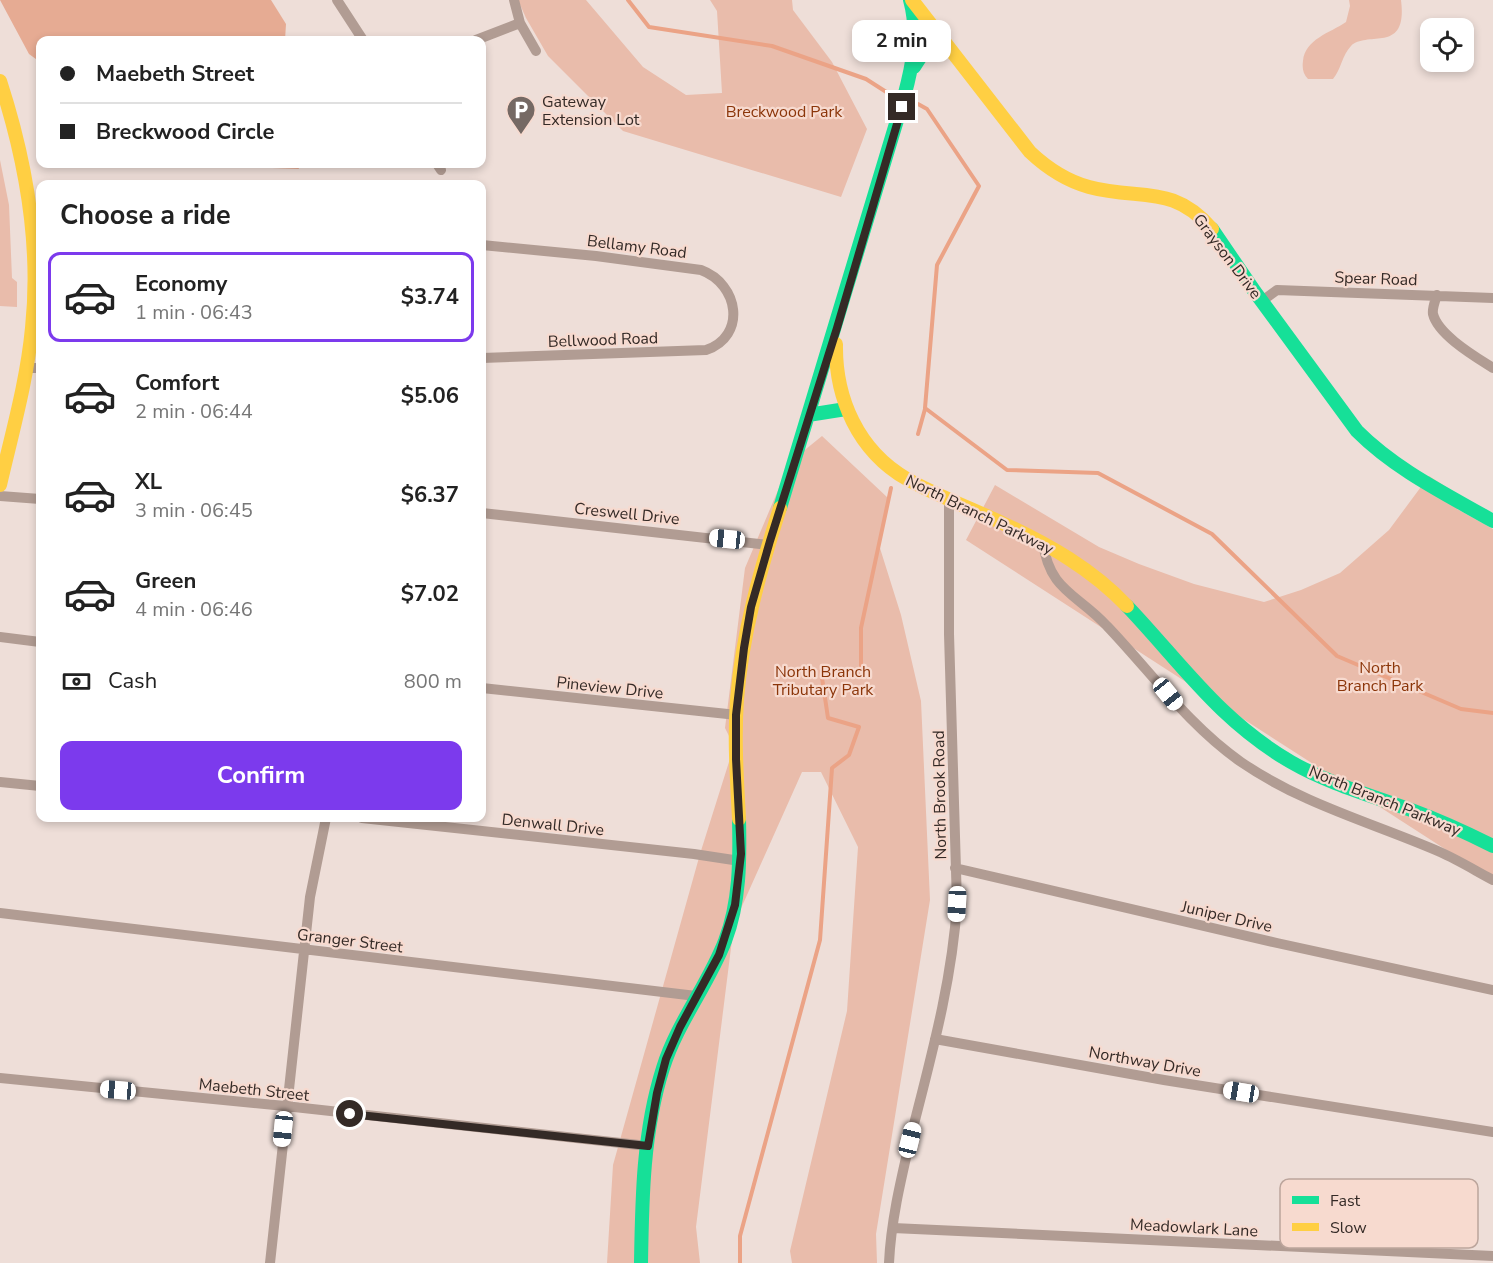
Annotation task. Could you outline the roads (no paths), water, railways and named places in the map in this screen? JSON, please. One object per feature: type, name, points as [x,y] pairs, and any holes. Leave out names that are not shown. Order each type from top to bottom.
[{"type":"street","points":[[337,0],[360,36]]},
{"type":"street","points":[[514,0],[520,23],[536,51]]},
{"type":"street","points":[[909,84],[914,30],[911,0]]},
{"type":"street","name":"Grayson Drive","points":[[911,0],[1030,152],[1045,165],[1081,185],[1163,195],[1184,203],[1206,223],[1357,430],[1375,450],[1493,521]]},
{"type":"street","points":[[486,36],[520,23]]},
{"type":"street","points":[[641,1263],[648,1146],[657,1093],[666,1059],[680,1027],[719,955],[735,905],[740,861],[736,715],[748,622],[769,545],[838,324],[917,57],[922,50],[942,38]]},
{"type":"street","points":[[0,81],[35,197],[35,279],[26,368],[0,485]]},
{"type":"street","name":"Bellamy Road","points":[[486,245],[683,266],[709,273],[722,282],[732,300],[732,319],[729,330],[722,340]]},
{"type":"street","name":"Spear Road","points":[[1262,301],[1276,290],[1493,298]]},
{"type":"street","points":[[1437,295],[1433,307],[1434,316],[1445,333],[1493,368]]},
{"type":"street","name":"North Branch Parkway","points":[[838,324],[836,370],[846,409],[868,446],[886,465],[902,476],[1043,542],[1092,574],[1149,628],[1217,706],[1275,752],[1325,779],[1440,821],[1493,846]]},
{"type":"street","name":"Bellwood Road","points":[[486,358],[689,352],[713,347],[722,340]]},
{"type":"street","points":[[26,368],[36,368]]},
{"type":"street","points":[[808,415],[846,409]]},
{"type":"street","points":[[0,496],[36,500]]},
{"type":"street","name":"North Brook Road","points":[[889,1263],[900,1180],[935,1039],[953,948],[957,904],[949,634],[949,499]]},
{"type":"street","name":"Creswell Drive","points":[[486,513],[769,545]]},
{"type":"street","points":[[1043,542],[1045,558],[1057,583],[1100,618],[1144,665],[1180,709],[1206,735],[1241,762],[1290,792],[1442,853],[1493,880]]},
{"type":"street","points":[[0,637],[36,642]]},
{"type":"street","name":"Pineview Drive","points":[[486,688],[736,715]]},
{"type":"street","points":[[0,782],[36,786]]},
{"type":"street","points":[[270,1263],[285,1106],[312,883],[325,822]]},
{"type":"street","name":"Denwall Drive","points":[[399,822],[740,861]]},
{"type":"street","name":"Juniper Drive","points":[[956,868],[1277,943],[1493,990]]},
{"type":"street","name":"Granger Street","points":[[0,913],[696,996]]},
{"type":"street","name":"Northway Drive","points":[[935,1039],[1164,1080],[1493,1132]]},
{"type":"street","name":"Maebeth Street","points":[[0,1078],[285,1106],[648,1146]]},
{"type":"street","name":"Meadowlark Lane","points":[[893,1228],[1280,1246]]},
{"type":"street","name":"Meadowlark Lane","points":[[1322,1248],[1493,1256]]},
{"type":"waterway","points":[[628,0],[649,27],[772,46],[866,79],[891,95]]},
{"type":"waterway","points":[[918,104],[927,109],[979,186],[937,265],[925,408],[1007,470],[1098,473],[1212,534],[1337,656],[1461,709],[1493,713]]},
{"type":"waterway","points":[[918,434],[925,409]]},
{"type":"waterway","points":[[740,1263],[740,1236],[820,940],[832,768],[849,755],[859,727],[828,718],[821,671],[861,674],[861,628],[891,488]]},
{"type":"place","name":"Gateway Extension Lot","points":[[521,136]]},
{"type":"park label","name":"Breckwood Park","points":[[784,111]]},
{"type":"park label","name":"North Branch Park","points":[[1380,676]]},
{"type":"park label","name":"North Branch Tributary Park","points":[[823,680]]}]
